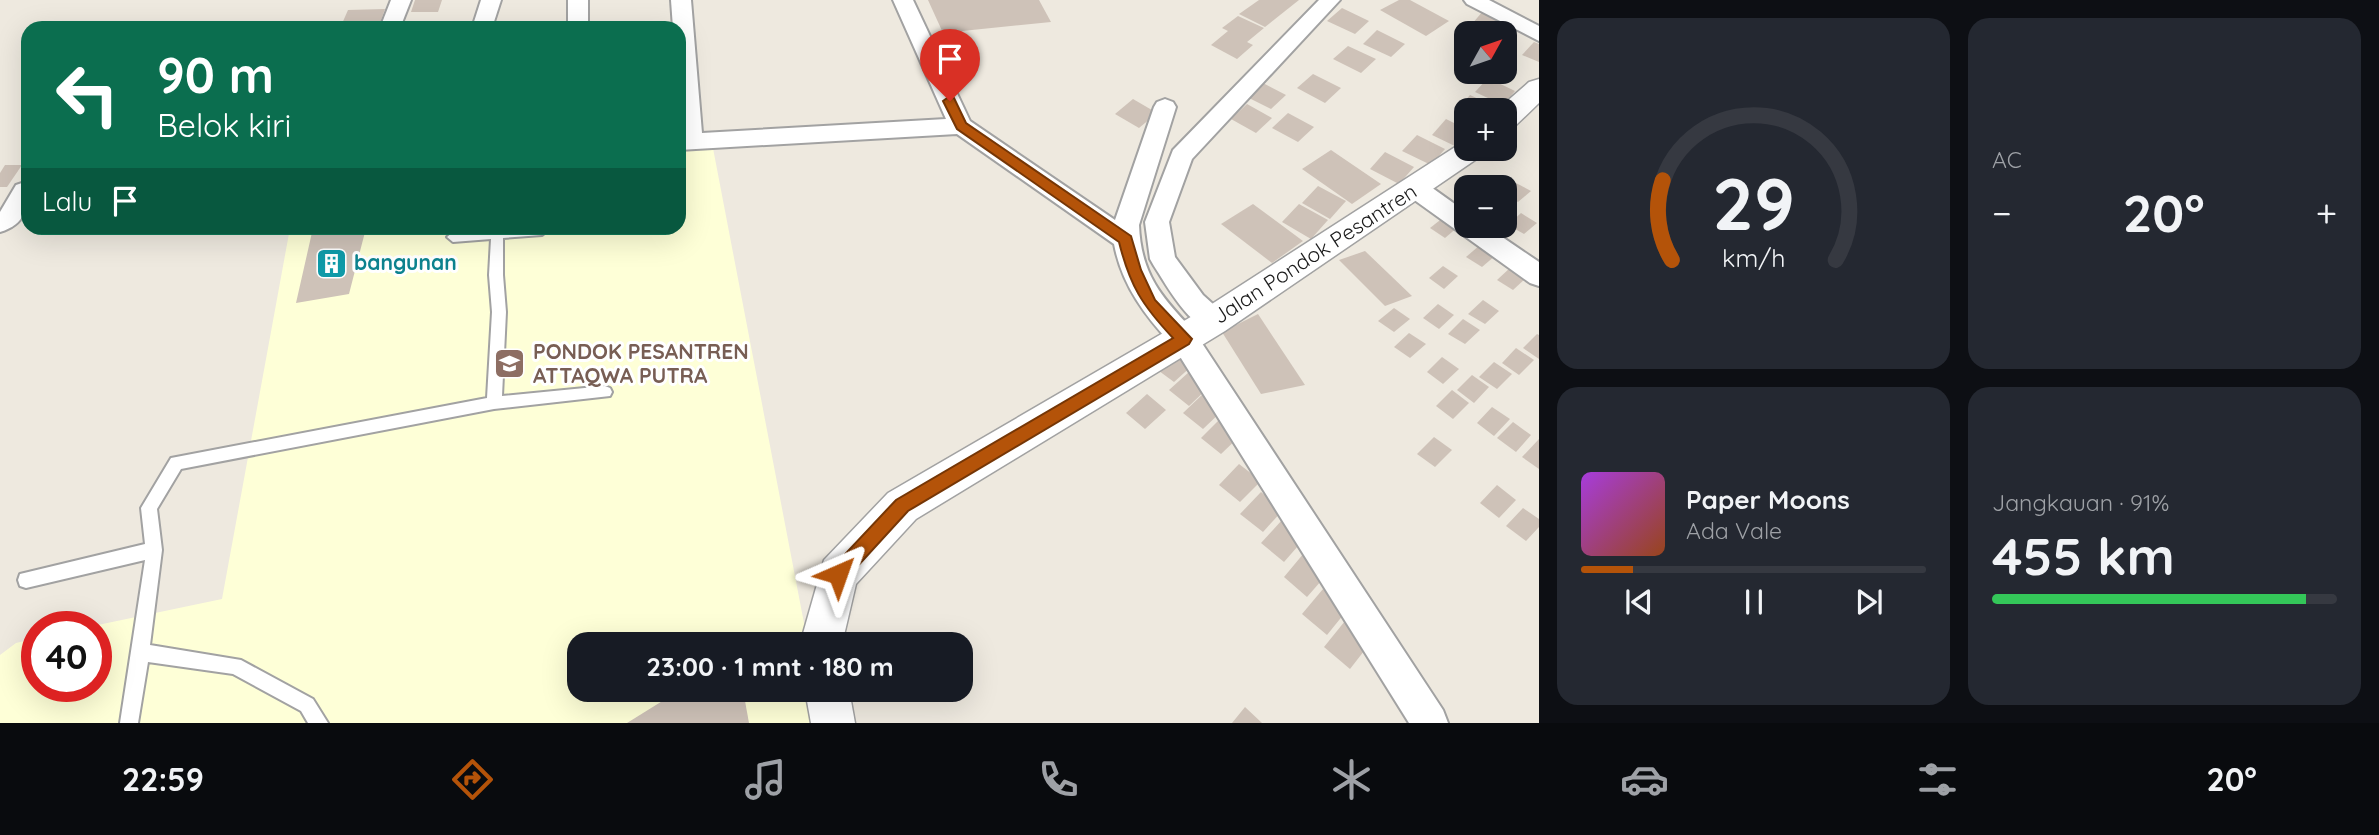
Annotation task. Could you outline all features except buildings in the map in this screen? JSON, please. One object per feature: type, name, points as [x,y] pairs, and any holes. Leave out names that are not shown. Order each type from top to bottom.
[{"type":"street","points":[[393,21],[401,0]]},
{"type":"street","points":[[484,21],[491,0]]},
{"type":"street","points":[[578,0],[578,21]]},
{"type":"street","points":[[681,0],[682,21]]},
{"type":"street","points":[[903,0],[961,126],[1125,239]]},
{"type":"street","points":[[1330,0],[1181,156],[1157,222],[1163,259],[1194,303],[1199,330],[1430,723]]},
{"type":"street","points":[[1474,0],[1539,34]]},
{"type":"street","points":[[1517,108],[1539,88]]},
{"type":"street","points":[[1165,107],[1126,225],[1125,239],[1133,270],[1150,304],[1199,330]]},
{"type":"street","points":[[686,142],[961,126]]},
{"type":"street","name":"Jalan Pondok Pesantren","points":[[824,632],[838,574],[902,506],[1199,330],[1454,161]]},
{"type":"street","points":[[1415,187],[1454,216]]},
{"type":"street","points":[[0,195],[21,192]]},
{"type":"street","points":[[0,223],[10,218],[21,199]]},
{"type":"street","points":[[1486,238],[1538,274]]},
{"type":"street","points":[[829,702],[833,723]]},
{"type":"lane","points":[[453,237],[471,235]]},
{"type":"lane","points":[[494,403],[499,312],[497,235]]},
{"type":"lane","points":[[128,723],[141,652],[154,550],[149,508],[176,463],[494,403],[605,392]]},
{"type":"lane","points":[[26,580],[154,550]]},
{"type":"lane","points":[[141,652],[235,666],[307,705],[319,723]]},
{"type":"shaded area","name":"PONDOK PESANTREN ATTAQWA PUTRA","points":[[712,143],[806,632],[567,632],[567,702],[819,702],[823,723],[0,723],[0,655],[16,643],[21,642],[21,702],[112,702],[112,622],[222,599],[289,235],[686,235],[686,145]]},
{"type":"place","name":"bangunan","points":[[331,263]]},
{"type":"place","name":"PONDOK PESANTREN ATTAQWA PUTRA","points":[[510,364]]},
{"type":"route","points":[[838,574],[902,506],[1184,339],[1150,304],[1133,270],[1125,239],[961,126],[950,101]]}]
